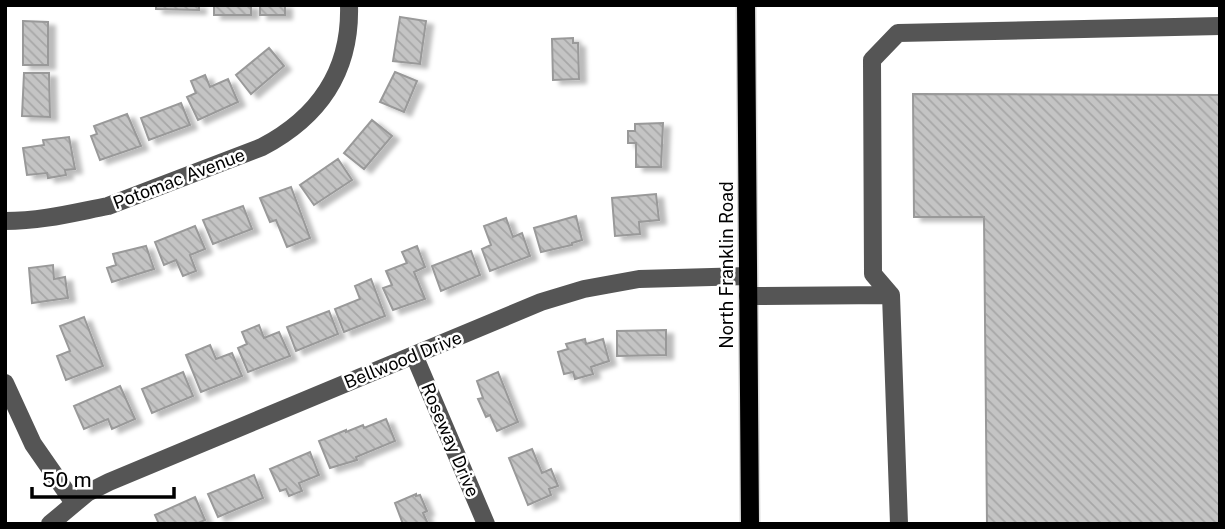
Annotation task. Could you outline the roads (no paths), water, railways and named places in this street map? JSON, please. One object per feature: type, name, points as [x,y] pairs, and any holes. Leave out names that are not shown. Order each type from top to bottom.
[{"type":"main road","name":"North Franklin Road","points":[[746,5],[750,524]]},
{"type":"street","name":"Potomac Avenue","points":[[5,221],[30,221],[83,214],[262,147],[286,134],[301,123],[319,102],[339,66],[346,45],[349,5]]},
{"type":"street","points":[[899,524],[891,295],[873,274],[872,60],[898,33],[1220,26]]},
{"type":"street","name":"Bellwood Drive","points":[[50,524],[74,503],[109,482],[541,302],[584,289],[639,279],[748,276]]},
{"type":"street","points":[[748,296],[891,295]]},
{"type":"street","name":"Roseway Drive","points":[[414,355],[486,524]]},
{"type":"street","points":[[5,383],[33,444],[74,503]]}]
